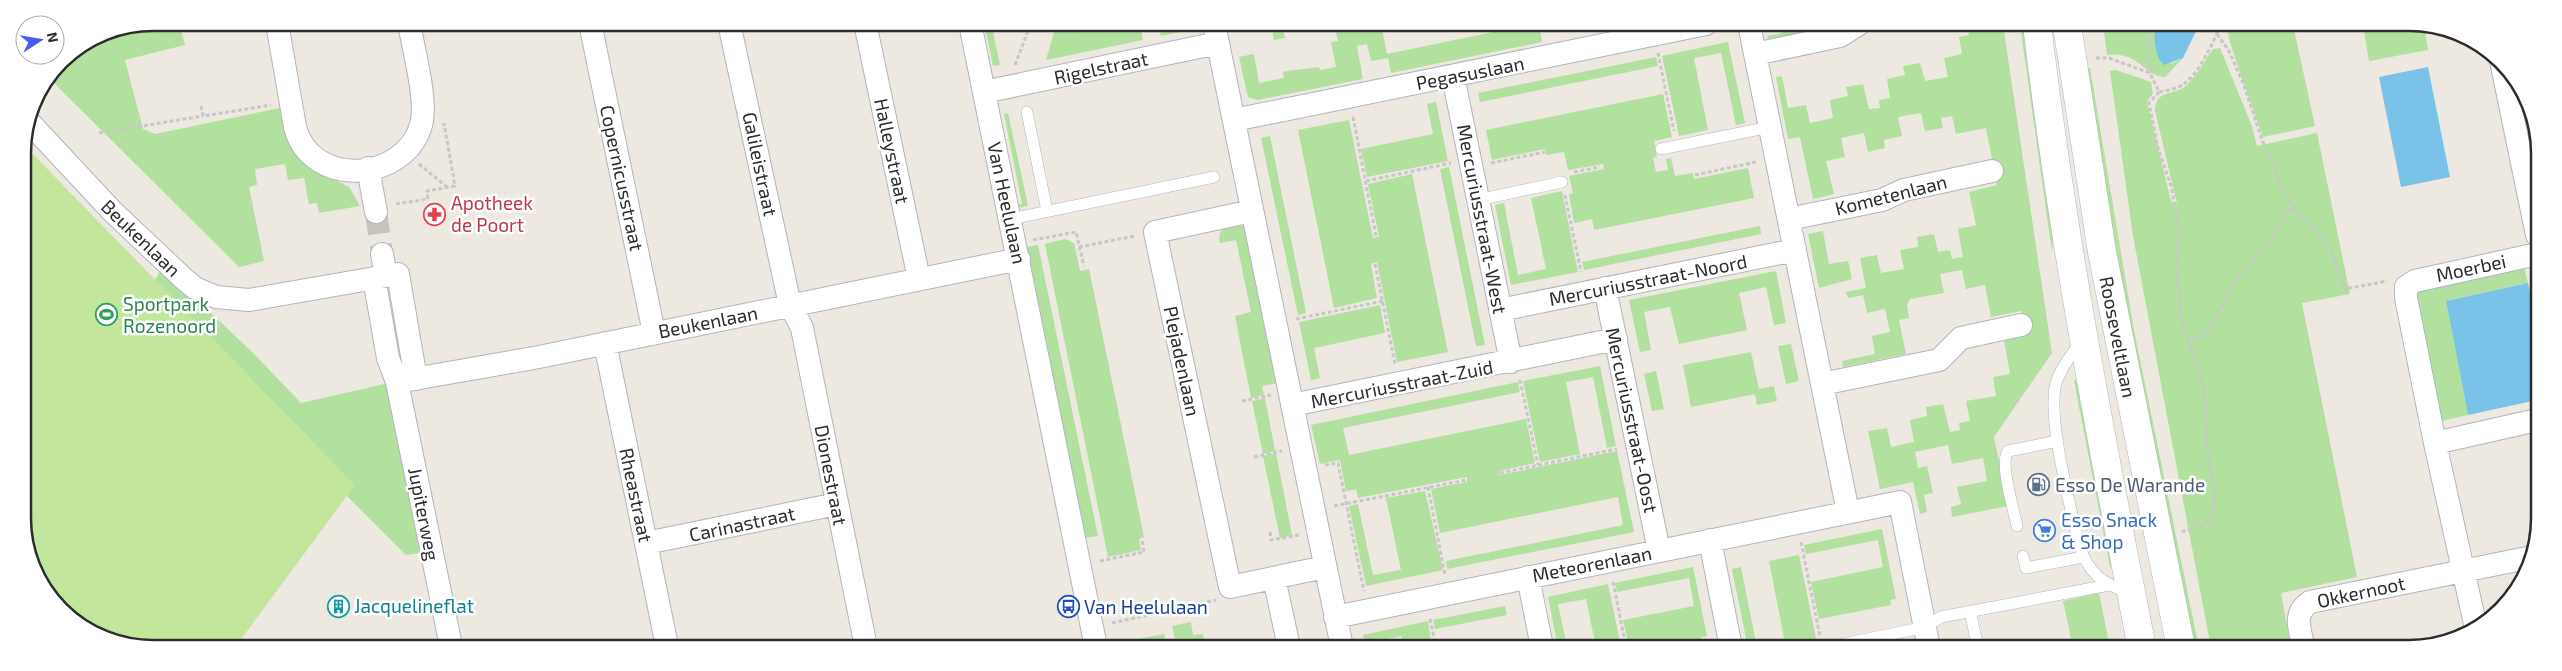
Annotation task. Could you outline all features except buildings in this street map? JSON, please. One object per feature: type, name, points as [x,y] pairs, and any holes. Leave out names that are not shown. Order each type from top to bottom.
[{"type":"main road","name":"Rooseveltlaan","points":[[2039,31],[2046,98],[2120,590],[2139,639]]},
{"type":"main road","name":"Rooseveltlaan","points":[[2068,31],[2102,252],[2178,639]]},
{"type":"street","points":[[278,31],[297,134],[314,158],[328,166],[344,170],[368,168],[392,162],[414,142],[422,123],[422,104],[410,31]]},
{"type":"street","name":"Copernicusstraat","points":[[592,31],[654,333]]},
{"type":"street","name":"Galileistraat","points":[[732,31],[790,305]]},
{"type":"street","name":"Halleystraat","points":[[867,31],[919,279]]},
{"type":"street","name":"Van Heelulaan","points":[[972,31],[1094,637]]},
{"type":"street","name":"Pegasuslaan","points":[[1234,120],[1674,31]]},
{"type":"street","points":[[1750,31],[1848,512]]},
{"type":"street","points":[[1755,54],[1840,36],[1848,31]]},
{"type":"street","points":[[1216,34],[1340,639]]},
{"type":"street","name":"Rigelstraat","points":[[984,92],[1216,34]]},
{"type":"street","name":"Mercuriusstraat-West","points":[[1453,76],[1500,310],[1514,362]]},
{"type":"street","points":[[2504,77],[2531,206]]},
{"type":"street","name":"Beukenlaan","points":[[34,127],[149,247],[184,279],[206,294],[226,300],[249,300],[386,276]]},
{"type":"street","points":[[368,168],[375,210]]},
{"type":"street","name":"Kometenlaan","points":[[1789,219],[1882,200],[1904,190],[1992,172]]},
{"type":"street","points":[[1155,232],[1252,211]]},
{"type":"street","name":"Plejadenlaan","points":[[1155,232],[1230,587]]},
{"type":"street","name":"Mercuriusstraat-Noord","points":[[1500,310],[1795,250]]},
{"type":"street","name":"Beukenlaan","points":[[407,380],[605,343],[919,279],[1017,251]]},
{"type":"street","name":"Jupiterweg","points":[[382,254],[386,276],[388,358],[407,380],[450,640]]},
{"type":"street","name":"Moerbei","points":[[2406,286],[2415,280],[2531,255]]},
{"type":"street","points":[[2406,286],[2406,298],[2435,442],[2474,620]]},
{"type":"street","name":"Mercuriusstraat-Oost","points":[[1595,290],[1616,339],[1659,551]]},
{"type":"street","name":"Dionestraat","points":[[790,305],[802,328],[865,640]]},
{"type":"street","points":[[1822,384],[1939,360],[1961,338],[2021,325]]},
{"type":"street","name":"Mercuriusstraat-Zuid","points":[[1291,398],[1399,384],[1514,362],[1616,339]]},
{"type":"street","name":"Rheastraat","points":[[605,343],[666,640]]},
{"type":"street","points":[[2435,442],[2531,421]]},
{"type":"street","name":"Meteorenlaan","points":[[1335,616],[1900,502],[1927,637]]},
{"type":"street","name":"Carinastraat","points":[[646,544],[838,504]]},
{"type":"street","points":[[1710,540],[1730,639]]},
{"type":"street","points":[[2462,570],[2523,559]]},
{"type":"street","points":[[1230,587],[1325,567]]},
{"type":"street","name":"Okkernoot","points":[[2302,639],[2297,617],[2301,608],[2310,602],[2462,570]]},
{"type":"street","points":[[1528,577],[1540,639]]},
{"type":"street","points":[[1274,578],[1287,639]]},
{"type":"lane","points":[[1027,112],[1047,211]]},
{"type":"lane","points":[[1661,149],[1770,127]]},
{"type":"lane","points":[[1010,219],[1214,178]]},
{"type":"lane","points":[[1478,200],[1562,182]]},
{"type":"lane","points":[[2083,337],[2057,380],[2053,396],[2054,419],[2083,557],[2094,575],[2120,590]]},
{"type":"lane","points":[[2017,526],[2005,465],[2005,455],[2008,451],[2058,441]]},
{"type":"lane","points":[[2023,556],[2026,568],[2083,557]]},
{"type":"lane","points":[[1905,639],[1927,637],[1941,617],[1970,611],[2120,590]]},
{"type":"lane","points":[[1970,611],[1976,639]]},
{"type":"path","points":[[1014,68],[1028,31]]},
{"type":"path","points":[[2149,31],[2150,73],[2159,92]]},
{"type":"path","points":[[2179,532],[2199,527],[2210,520],[2214,505],[2214,490],[2206,439],[2205,395],[2201,375],[2188,344],[2182,322],[2178,281],[2179,227],[2171,186],[2158,148],[2149,103],[2159,92],[2176,88],[2186,82],[2218,31]]},
{"type":"path","points":[[2217,34],[2229,51],[2244,85],[2262,140],[2292,206],[2330,246],[2344,289],[2397,279],[2406,286]]},
{"type":"path","points":[[1655,35],[1677,146]]},
{"type":"path","points":[[2072,61],[2109,58],[2150,73]]},
{"type":"path","points":[[1349,97],[1376,236]]},
{"type":"path","points":[[99,133],[291,102]]},
{"type":"path","points":[[202,106],[204,116]]},
{"type":"path","points":[[375,210],[428,199],[427,191],[455,186],[444,119],[422,123]]},
{"type":"path","points":[[405,152],[448,188]]},
{"type":"path","points":[[1366,181],[1545,152]]},
{"type":"path","points":[[1696,175],[1776,158]]},
{"type":"path","points":[[1595,290],[1561,175],[1600,167]]},
{"type":"path","points":[[2188,344],[2208,332],[2232,286],[2268,242],[2292,206]]},
{"type":"path","points":[[1017,251],[1076,232],[1084,266]]},
{"type":"path","points":[[1079,247],[1155,232]]},
{"type":"path","points":[[1375,264],[1399,384]]},
{"type":"path","points":[[1275,323],[1382,301]]},
{"type":"path","points":[[1514,362],[1538,465]]},
{"type":"path","points":[[1242,401],[1291,398]]},
{"type":"path","points":[[1500,473],[1637,445]]},
{"type":"path","points":[[1254,457],[1301,447]]},
{"type":"path","points":[[1305,470],[1338,463],[1368,610]]},
{"type":"path","points":[[1346,504],[1466,480]]},
{"type":"path","points":[[1428,487],[1449,593]]},
{"type":"path","points":[[1797,523],[1822,639]]},
{"type":"path","points":[[1270,532],[1271,540],[1318,531]]},
{"type":"path","points":[[1080,565],[1144,552],[1142,540]]},
{"type":"path","points":[[1608,561],[1624,639]]},
{"type":"path","points":[[1094,637],[1214,602],[1230,587]]},
{"type":"path","points":[[1426,598],[1434,639]]},
{"type":"green space","points":[[181,31],[185,45],[125,60],[143,129],[155,134],[289,106],[323,174],[349,187],[360,206],[319,213],[317,203],[309,204],[304,178],[288,180],[285,164],[255,169],[257,185],[249,187],[264,261],[239,267],[54,83],[61,73],[79,56],[99,44],[121,35],[137,32]]},
{"type":"green space","points":[[986,31],[993,31],[1000,65],[993,66]]},
{"type":"green space","points":[[1141,31],[1143,40],[1046,60],[1054,32]]},
{"type":"green space","points":[[1160,31],[1185,31],[1161,36]]},
{"type":"green space","points":[[1272,31],[1283,31],[1285,38],[1274,40]]},
{"type":"green space","points":[[1336,31],[1382,31],[1387,54],[1498,31],[1540,31],[1542,42],[1391,73],[1388,58],[1371,61],[1367,44],[1357,46],[1363,79],[1258,100],[1248,97],[1239,57],[1254,54],[1259,83],[1284,78],[1283,72],[1319,67],[1320,70],[1336,67],[1331,42],[1338,41]]},
{"type":"green space","points":[[1782,31],[1818,31],[1769,45],[1767,36],[1782,33]]},
{"type":"green space","points":[[1968,31],[2004,31],[2052,353],[1994,437],[2008,506],[1952,517],[1951,507],[1961,504],[1957,487],[1987,481],[1983,458],[1952,464],[1948,445],[1915,452],[1918,468],[1927,466],[1933,493],[1924,495],[1927,512],[1920,514],[1913,482],[1880,489],[1868,431],[1887,428],[1891,447],[1914,442],[1910,420],[1927,416],[1926,407],[1943,404],[1950,432],[1960,430],[1959,423],[1970,421],[1966,401],[1996,396],[1993,377],[2010,374],[2004,340],[2026,335],[2021,311],[1991,317],[1985,285],[1966,289],[1962,270],[1940,274],[1944,293],[1910,299],[1907,305],[1909,318],[1899,320],[1906,354],[1843,367],[1842,361],[1875,354],[1872,336],[1890,332],[1885,309],[1867,313],[1863,295],[1848,298],[1846,292],[1866,288],[1860,258],[1877,255],[1881,273],[1904,269],[1900,250],[1918,247],[1917,237],[1934,234],[1938,252],[1950,250],[1952,259],[1963,257],[1958,229],[1976,225],[1969,192],[1997,185],[1986,128],[1956,134],[1952,116],[1941,118],[1943,128],[1925,131],[1921,113],[1898,117],[1902,136],[1884,140],[1885,148],[1868,152],[1864,133],[1841,138],[1845,157],[1826,161],[1834,194],[1813,199],[1800,137],[1788,139],[1776,77],[1782,76],[1788,108],[1806,105],[1810,123],[1833,118],[1830,100],[1848,96],[1846,87],[1863,84],[1869,109],[1880,108],[1879,100],[1890,98],[1887,79],[1905,75],[1903,66],[1920,63],[1925,81],[1948,77],[1944,58],[1962,54],[1959,37],[1969,35]]},
{"type":"green space","points":[[2021,31],[2028,31],[2054,223],[2052,252]]},
{"type":"green space","points":[[2104,31],[2154,31],[2155,49],[2171,64],[2183,58],[2165,77],[2151,73],[2134,60],[2118,55],[2107,55]]},
{"type":"green space","points":[[2227,31],[2294,31],[2315,126],[2263,137]]},
{"type":"green space","points":[[2364,31],[2425,32],[2428,50],[2369,61]]},
{"type":"green space","points":[[1728,42],[1745,123],[1736,125],[1721,53],[1694,58],[1708,130],[1679,136],[1662,56]]},
{"type":"green space","points":[[2220,48],[2252,126],[2257,146],[2317,133],[2350,294],[2302,303],[2357,577],[2281,593],[2289,639],[2209,639],[2133,236],[2110,71],[2116,70],[2151,82],[2153,93],[2147,102],[2171,201],[2177,204],[2155,111],[2156,103],[2163,95],[2183,88],[2188,84],[2213,49]]},
{"type":"green space","points":[[1656,57],[1658,66],[1480,102],[1478,93]]},
{"type":"green space","points":[[2090,68],[2134,330],[2197,639],[2190,639],[2127,331],[2083,69]]},
{"type":"green space","points":[[1663,94],[1672,137],[1654,141],[1657,157],[1653,158],[1656,172],[1668,170],[1666,159],[1671,158],[1675,176],[1693,173],[1694,179],[1748,168],[1754,198],[1594,230],[1592,219],[1574,223],[1569,194],[1573,193],[1569,176],[1604,169],[1603,164],[1568,170],[1564,152],[1546,155],[1545,149],[1492,160],[1486,130]]},
{"type":"green space","points":[[1436,102],[1448,161],[1367,177],[1361,149],[1433,134],[1427,104]]},
{"type":"green space","points":[[1008,113],[1028,206],[1017,208],[1017,205],[1022,204],[1004,114]]},
{"type":"green space","points":[[1349,120],[1373,238],[1379,237],[1368,184],[1412,174],[1448,352],[1397,362],[1377,262],[1371,264],[1377,298],[1334,308],[1298,130]]},
{"type":"green space","points":[[1270,136],[1306,313],[1298,315],[1261,138]]},
{"type":"green space","name":"Sportpark Rozenoord","points":[[32,153],[355,485],[240,640],[137,639],[99,627],[79,615],[67,604],[56,592],[41,565],[32,534]]},
{"type":"green space","points":[[1449,167],[1485,345],[1476,346],[1440,169]]},
{"type":"green space","points":[[1562,191],[1578,272],[1511,285],[1495,205],[1504,203],[1518,275],[1546,269],[1531,198]]},
{"type":"green space","points":[[1240,225],[1245,228],[1279,383],[1262,386],[1264,395],[1251,398],[1235,316],[1251,312],[1236,240],[1220,243],[1219,238],[1225,227]]},
{"type":"green space","points":[[1760,226],[1761,234],[1584,270],[1582,262]]},
{"type":"green space","points":[[1823,231],[1829,264],[1848,261],[1852,279],[1819,288],[1808,234]]},
{"type":"green space","points":[[1065,239],[1074,243],[1080,271],[1089,269],[1144,537],[1139,539],[1141,550],[1108,557],[1045,244]]},
{"type":"green space","points":[[1038,245],[1098,536],[1086,538],[1026,247]]},
{"type":"green space","name":"Sportpark Rozenoord","points":[[163,267],[255,355],[301,403],[389,383],[421,553],[406,555],[334,483],[136,639],[99,627],[79,615],[56,592],[41,565],[32,534],[31,466],[73,411]]},
{"type":"green space","points":[[2524,267],[2528,283],[2446,301],[2468,415],[2441,421],[2415,291]]},
{"type":"green space","points":[[1776,271],[1786,323],[1774,325],[1766,287],[1739,293],[1747,330],[1679,344],[1670,307],[1644,312],[1651,350],[1640,352],[1629,300]]},
{"type":"green space","points":[[1380,305],[1385,333],[1314,348],[1320,378],[1311,380],[1299,322]]},
{"type":"green space","points":[[1791,344],[1799,381],[1786,384],[1778,346]]},
{"type":"green space","points":[[1751,352],[1759,389],[1774,386],[1777,401],[1757,405],[1755,394],[1691,407],[1683,365]]},
{"type":"green space","points":[[1600,366],[1616,446],[1607,448],[1593,377],[1566,382],[1580,454],[1540,462],[1523,381]]},
{"type":"green space","points":[[1656,371],[1664,409],[1652,411],[1644,374]]},
{"type":"green space","points":[[2078,377],[2115,565],[2110,567],[2074,381]]},
{"type":"green space","points":[[1518,382],[1520,392],[1343,428],[1349,455],[1526,419],[1535,463],[1499,471],[1500,475],[1617,451],[1634,532],[1447,569],[1446,561],[1623,525],[1618,497],[1440,533],[1431,489],[1467,482],[1467,477],[1358,498],[1356,489],[1346,491],[1340,460],[1320,464],[1311,425]]},
{"type":"green space","points":[[1265,398],[1275,451],[1263,454],[1252,401]]},
{"type":"green space","points":[[1276,453],[1292,535],[1280,538],[1263,456]]},
{"type":"green space","points":[[1425,491],[1443,570],[1366,586],[1349,506],[1358,504],[1373,575],[1401,570],[1386,498]]},
{"type":"green space","points":[[1882,529],[1896,599],[1890,600],[1891,605],[1819,619],[1811,582],[1883,567],[1878,540],[1806,554],[1804,545]]},
{"type":"green space","points":[[1799,555],[1816,639],[1784,639],[1769,561]]},
{"type":"green space","points":[[1693,567],[1707,636],[1701,637],[1701,639],[1627,639],[1623,620],[1694,606],[1689,578],[1617,592],[1615,583]]},
{"type":"green space","points":[[1741,567],[1755,639],[1746,639],[1732,569]]},
{"type":"green space","points":[[1608,584],[1619,639],[1594,639],[1586,599],[1558,604],[1565,639],[1556,639],[1548,597]]},
{"type":"green space","points":[[2099,593],[2108,639],[2071,639],[2063,601]]},
{"type":"green space","points":[[1505,606],[1507,615],[1435,629],[1433,620]]},
{"type":"green space","points":[[1428,621],[1431,639],[1402,639],[1401,636],[1385,639],[1364,639],[1363,635]]},
{"type":"green space","points":[[1191,622],[1193,635],[1203,634],[1204,640],[1175,640],[1172,626]]},
{"type":"green space","points":[[1164,634],[1165,640],[1135,640]]},
{"type":"water","points":[[2154,31],[2196,31],[2183,58],[2164,65],[2156,52]]},
{"type":"water","points":[[2428,67],[2450,177],[2401,187],[2379,77]]},
{"type":"water","points":[[2528,283],[2531,297],[2531,401],[2468,415],[2446,301]]},
{"type":"tunnel","points":[[376,212],[382,254]]},
{"type":"place","name":"Apotheek de Poort","points":[[435,214]]},
{"type":"place","name":"Sportpark Rozenoord","points":[[107,315]]},
{"type":"place","name":"Esso De Warande","points":[[2039,485]]},
{"type":"place","name":"Esso Snack & Shop","points":[[2045,531]]},
{"type":"place","name":"Jacquelineflat","points":[[338,606]]},
{"type":"place","name":"Van Heelulaan","points":[[1068,607]]}]
